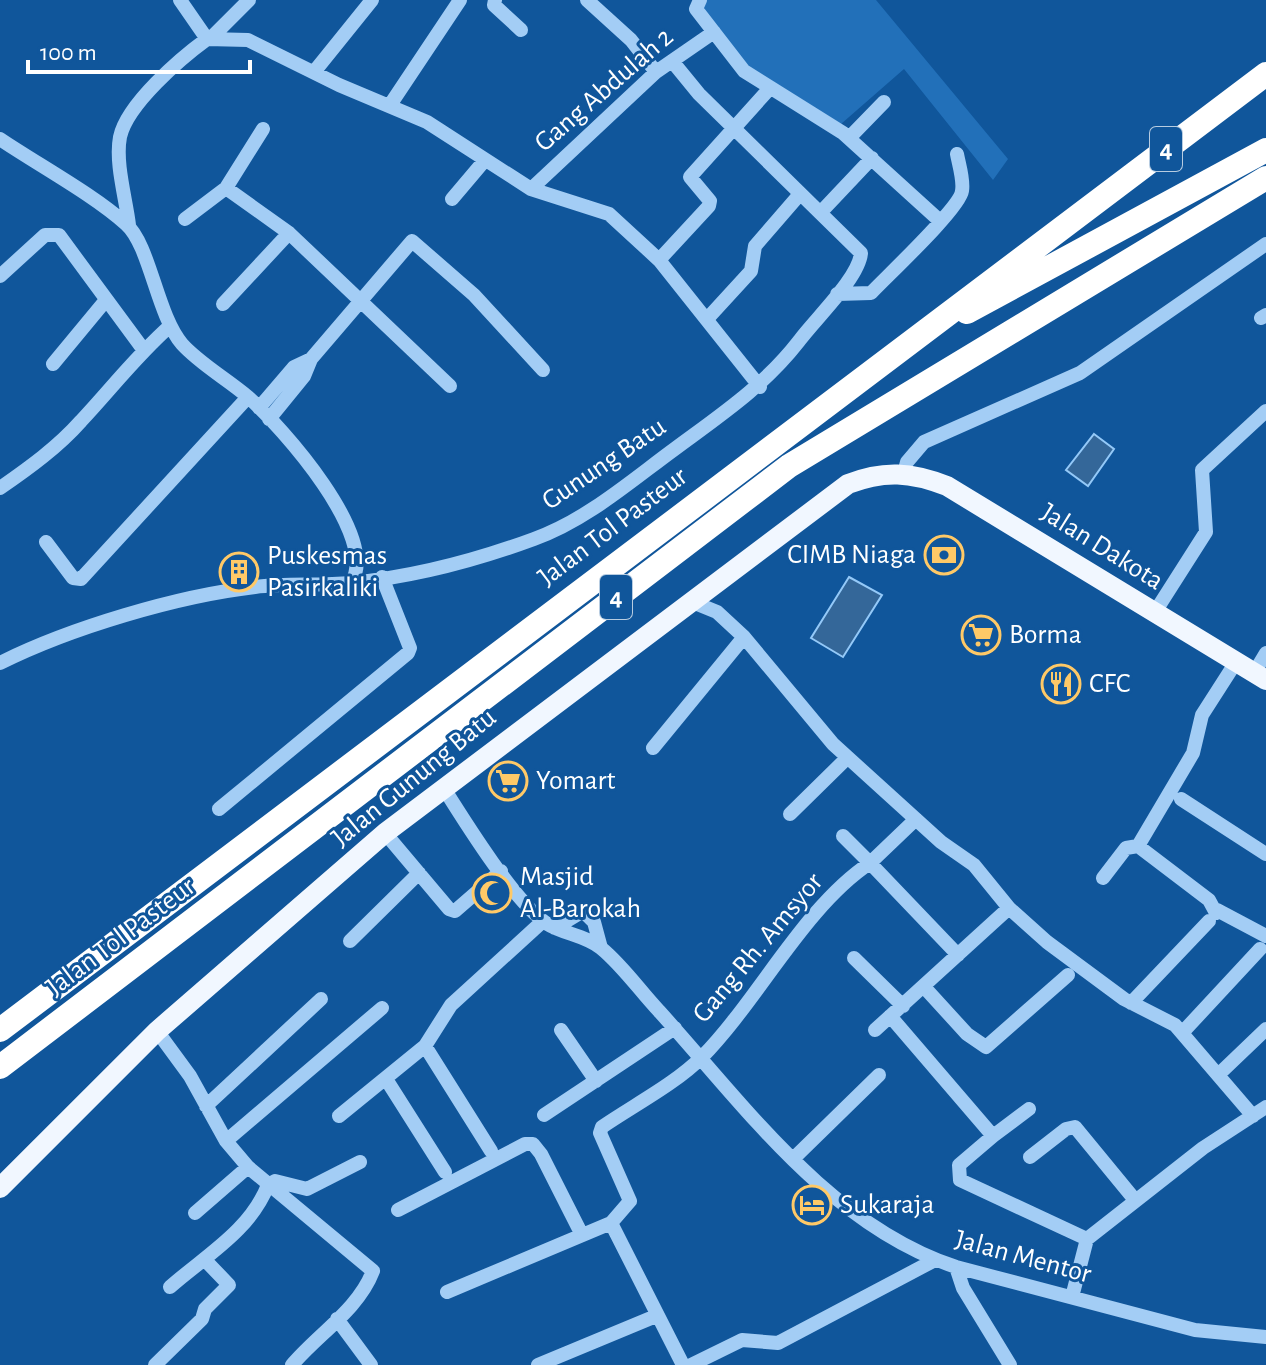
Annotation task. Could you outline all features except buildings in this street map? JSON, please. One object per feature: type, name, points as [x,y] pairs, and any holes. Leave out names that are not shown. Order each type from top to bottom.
[{"type":"highway","name":"Jalan Tol Pasteur","points":[[0,1030],[891,354],[1266,74]]},
{"type":"highway","points":[[891,354],[1266,150]]},
{"type":"highway","name":"Jalan Tol Pasteur","points":[[0,1067],[789,466],[1266,178]]},
{"type":"main road","name":"Jalan Gunung Batu","points":[[0,1188],[157,1031],[385,833],[443,787],[848,484],[885,473],[904,473]]},
{"type":"main road","name":"Jalan Dakota","points":[[904,473],[947,486],[970,498],[1260,677]]},
{"type":"street","points":[[180,0],[209,39]]},
{"type":"street","points":[[249,0],[149,91],[130,116],[120,137],[129,225],[170,326],[182,344],[259,408],[347,521],[359,561],[358,573],[351,583]]},
{"type":"street","points":[[314,72],[372,0]]},
{"type":"street","points":[[390,105],[460,0]]},
{"type":"street","points":[[495,0],[494,5],[521,30]]},
{"type":"street","points":[[587,0],[631,40],[656,72]]},
{"type":"street","points":[[700,0],[696,9],[744,71],[810,110],[849,138],[940,221]]},
{"type":"street","name":"Gang Abdulah 2","points":[[531,189],[656,72],[714,32]]},
{"type":"street","points":[[209,39],[248,40],[427,122],[531,189],[609,214],[659,260],[760,387]]},
{"type":"street","points":[[672,61],[699,94],[821,212],[872,158]]},
{"type":"street","points":[[659,260],[709,206],[710,201],[690,178],[770,88]]},
{"type":"street","points":[[849,138],[884,102]]},
{"type":"street","points":[[185,219],[226,188],[263,129]]},
{"type":"street","points":[[0,139],[129,225]]},
{"type":"street","points":[[837,294],[871,293],[940,221],[960,197],[963,188],[957,154]]},
{"type":"street","points":[[452,199],[485,160]]},
{"type":"street","points":[[226,188],[289,233],[450,386]]},
{"type":"street","points":[[707,319],[751,271],[755,246],[800,194]]},
{"type":"street","name":"Gunung Batu","points":[[0,663],[164,605],[253,587],[351,583],[466,560],[538,538],[593,509],[760,387],[837,294],[860,262],[861,253],[821,212]]},
{"type":"street","points":[[0,276],[45,235],[54,233],[64,240],[143,349]]},
{"type":"street","points":[[223,304],[289,233]]},
{"type":"street","points":[[46,542],[73,578],[81,579],[259,408],[294,367],[311,359],[413,241],[474,295],[543,370]]},
{"type":"street","points":[[904,473],[907,462],[924,442],[1080,373],[1155,324],[1266,244]]},
{"type":"street","points":[[53,364],[106,300]]},
{"type":"street","points":[[0,488],[79,423],[143,349],[170,326]]},
{"type":"street","points":[[1155,612],[1206,532],[1202,470],[1266,411]]},
{"type":"street","points":[[219,809],[408,653],[410,648],[382,577]]},
{"type":"street","points":[[690,601],[717,612],[744,637],[804,713],[847,758],[961,859],[974,865],[1009,908],[1054,948],[1131,1003],[1167,1020],[1218,1075],[1262,1111],[1203,1148],[1087,1239],[1072,1297]]},
{"type":"street","points":[[653,748],[744,637]]},
{"type":"street","points":[[1260,677],[1266,653]]},
{"type":"street","points":[[1103,878],[1126,848],[1138,846],[1193,753],[1202,715],[1236,662]]},
{"type":"street","points":[[790,814],[847,758]]},
{"type":"street","name":"Jalan Mentor","points":[[443,787],[501,871],[549,924],[601,948],[675,1028],[748,1115],[793,1159],[876,1226],[935,1260],[956,1267],[1195,1330],[1266,1337]]},
{"type":"street","points":[[1181,799],[1266,854]]},
{"type":"street","name":"Gang Rh. Amsyor","points":[[611,1223],[630,1201],[600,1130],[701,1059],[765,984],[815,914],[916,819]]},
{"type":"street","points":[[385,833],[449,909],[455,911],[501,871]]},
{"type":"street","points":[[843,836],[958,955]]},
{"type":"street","points":[[1138,846],[1214,915],[1263,942],[1182,1033]]},
{"type":"street","points":[[350,941],[419,873]]},
{"type":"street","points":[[875,1030],[925,988],[1009,908]]},
{"type":"street","name":"Jalan Mentor","points":[[549,924],[583,911],[594,922],[601,948]]},
{"type":"street","points":[[1131,1003],[1214,915]]},
{"type":"street","points":[[339,1116],[425,1046],[451,1005],[549,924]]},
{"type":"street","points":[[854,958],[903,1006]]},
{"type":"street","points":[[925,988],[967,1034],[986,1047],[1068,975]]},
{"type":"street","points":[[206,1106],[321,999]]},
{"type":"street","points":[[226,1141],[382,1008]]},
{"type":"street","points":[[890,1016],[993,1136]]},
{"type":"street","points":[[544,1115],[675,1028]]},
{"type":"street","points":[[1218,1075],[1266,1029]]},
{"type":"street","points":[[561,1030],[596,1081]]},
{"type":"street","points":[[157,1031],[190,1076],[226,1141],[248,1167],[373,1271],[368,1285],[292,1365]]},
{"type":"street","points":[[425,1046],[491,1151]]},
{"type":"street","points":[[793,1159],[879,1075]]},
{"type":"street","points":[[386,1079],[445,1172]]},
{"type":"street","points":[[1029,1109],[959,1165],[956,1169],[960,1180],[1087,1239]]},
{"type":"street","points":[[1030,1157],[1066,1129],[1075,1127],[1135,1200]]},
{"type":"street","points":[[398,1210],[525,1144],[533,1144],[581,1233]]},
{"type":"street","points":[[170,1287],[205,1260],[261,1204],[268,1185],[275,1181],[307,1189],[360,1162]]},
{"type":"street","points":[[195,1213],[248,1167]]},
{"type":"street","points":[[447,1292],[581,1233],[611,1223],[683,1365]]},
{"type":"street","points":[[155,1365],[202,1319],[205,1309],[229,1285],[205,1260]]},
{"type":"street","points":[[691,1365],[742,1340],[778,1343],[935,1260]]},
{"type":"street","points":[[956,1267],[963,1288],[1010,1365]]},
{"type":"street","points":[[538,1365],[656,1316]]},
{"type":"street","points":[[337,1319],[371,1365]]},
{"type":"shaded area","points":[[703,0],[876,0],[1008,159],[993,180],[904,69],[841,124],[746,65],[698,8]]},
{"type":"shaded area","points":[[1094,434],[1114,449],[1088,486],[1066,470]]},
{"type":"shaded area","points":[[849,577],[882,595],[843,657],[811,638]]},
{"type":"place","name":"CIMB Niaga","points":[[944,555]]},
{"type":"place","name":"Puskesmas Pasirkaliki","points":[[239,572]]},
{"type":"place","name":"Borma","points":[[981,635]]},
{"type":"place","name":"CFC","points":[[1061,684]]},
{"type":"place","name":"Yomart","points":[[508,781]]},
{"type":"place","name":"Masjid Al-Barokah","points":[[492,893]]},
{"type":"place","name":"Sukaraja","points":[[812,1205]]}]
